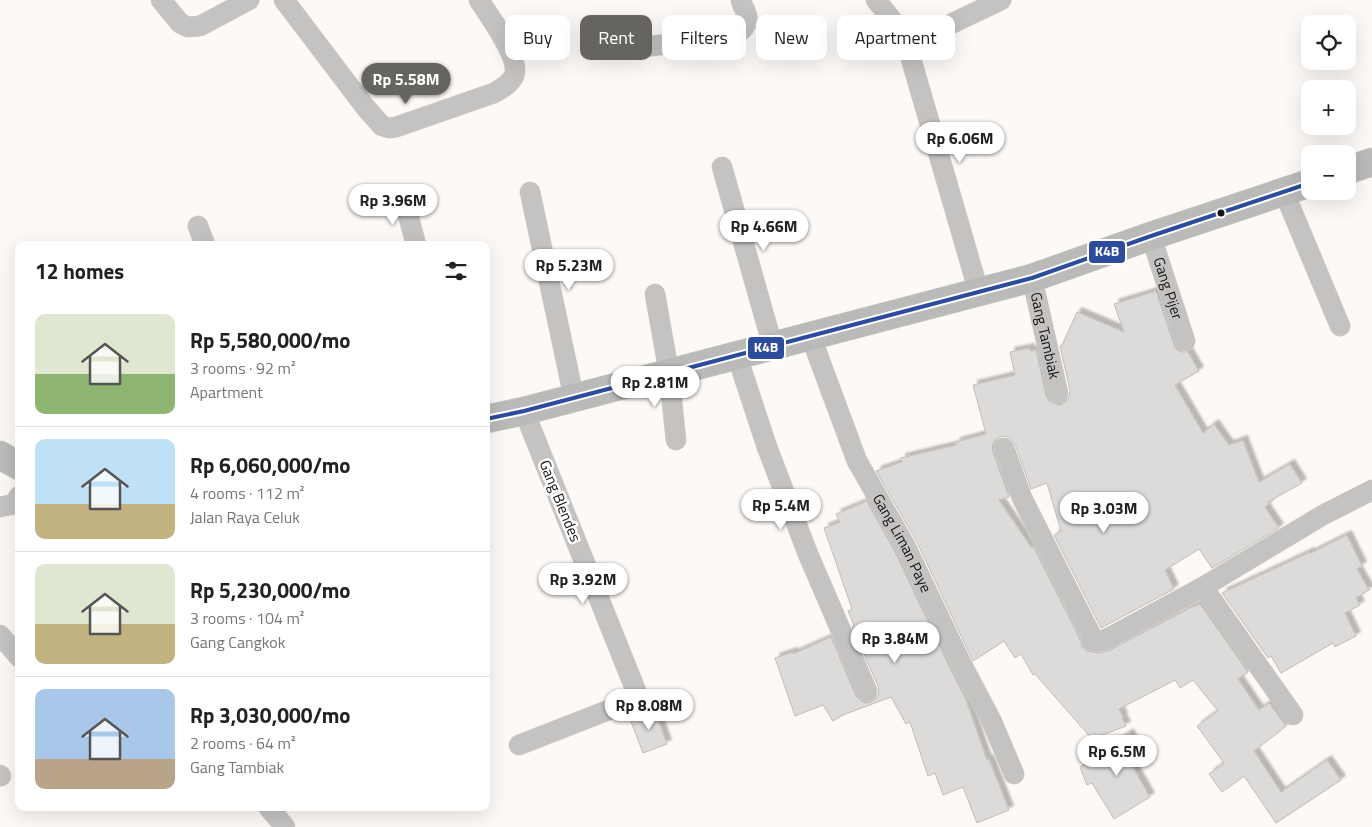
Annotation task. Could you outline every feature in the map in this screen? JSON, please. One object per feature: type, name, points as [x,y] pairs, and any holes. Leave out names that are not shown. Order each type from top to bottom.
[{"type":"highway","points":[[1356,167],[1372,162]]},
{"type":"highway","points":[[490,418],[773,347],[1032,278],[1301,186]]},
{"type":"highway","points":[[0,455],[15,464]]},
{"type":"street","points":[[161,0],[180,22],[188,27],[200,26],[249,0]]},
{"type":"street","points":[[284,0],[366,108],[382,126],[389,128],[494,93],[508,84],[514,76],[516,67],[510,50],[479,0]]},
{"type":"street","points":[[652,47],[729,37],[739,34],[747,16],[741,0]]},
{"type":"street","points":[[876,0],[888,15]]},
{"type":"street","points":[[955,22],[1001,0]]},
{"type":"street","points":[[911,60],[979,293]]},
{"type":"street","points":[[722,167],[773,347]]},
{"type":"street","points":[[530,192],[574,398]]},
{"type":"street","points":[[1284,192],[1340,326]]},
{"type":"street","points":[[404,199],[415,241]]},
{"type":"street","points":[[198,226],[203,241]]},
{"type":"street","name":"Gang Pijer","points":[[1151,236],[1185,341]]},
{"type":"street","name":"Gang Tambiak","points":[[1032,278],[1058,393]]},
{"type":"street","points":[[655,294],[669,373],[676,440]]},
{"type":"street","name":"Gang Liman Paye","points":[[811,336],[857,461],[905,545],[962,665],[992,722],[1014,774]]},
{"type":"street","points":[[737,356],[767,447],[808,554],[867,691]]},
{"type":"street","name":"Gang Blendes","points":[[519,745],[624,704],[634,698],[636,691],[524,411]]},
{"type":"street","points":[[1004,448],[1022,498],[1090,633],[1091,640],[1096,642],[1104,640],[1203,587],[1323,515],[1372,490]]},
{"type":"street","points":[[1203,587],[1293,716]]},
{"type":"street","points":[[0,635],[15,652]]},
{"type":"street","points":[[272,811],[285,827]]},
{"type":"building","points":[[1156,291],[1174,345],[1177,350],[1188,352],[1199,371],[1175,385],[1203,433],[1214,424],[1229,445],[1243,440],[1259,482],[1290,464],[1302,483],[1268,502],[1269,504],[1265,507],[1279,528],[1212,568],[1199,549],[1165,570],[1174,589],[1101,628],[1054,535],[1061,531],[1047,483],[1031,489],[1015,444],[1006,436],[995,440],[992,446],[1009,497],[999,500],[1031,547],[1033,546],[1079,637],[1082,647],[1087,651],[1098,653],[1110,650],[1200,604],[1248,672],[1238,679],[1259,710],[1269,703],[1286,726],[1254,751],[1281,792],[1327,760],[1341,780],[1276,823],[1244,776],[1222,792],[1209,774],[1224,763],[1197,726],[1218,711],[1193,680],[1180,688],[1175,680],[1119,709],[1126,726],[1092,739],[1035,674],[1033,675],[1021,654],[1015,658],[1004,641],[973,661],[916,540],[876,471],[902,462],[901,458],[956,445],[956,442],[986,434],[973,385],[1015,375],[1010,352],[1030,348],[1030,351],[1036,350],[1046,396],[1049,401],[1055,404],[1060,405],[1066,402],[1070,390],[1060,346],[1077,312],[1124,332],[1114,304]]},
{"type":"building","points":[[866,500],[894,550],[965,697],[987,760],[989,759],[1009,810],[977,823],[963,787],[943,795],[935,773],[928,776],[910,722],[906,724],[891,697],[843,715],[833,721],[823,705],[795,716],[775,658],[793,652],[793,654],[831,637],[856,696],[865,703],[871,702],[879,693],[878,686],[852,627],[854,626],[848,611],[852,609],[824,528],[840,522],[836,514]]},
{"type":"building","points":[[1347,535],[1362,566],[1357,569],[1369,590],[1356,598],[1360,605],[1345,613],[1356,636],[1335,647],[1333,643],[1281,673],[1271,656],[1268,658],[1222,593]]},
{"type":"building","points":[[654,709],[667,744],[643,753],[630,719]]},
{"type":"building","points":[[1129,733],[1141,756],[1130,762],[1150,797],[1114,819],[1092,783],[1087,785],[1080,767]]},
{"type":"transit line","name":"K4B","points":[[490,418],[524,411],[1032,278],[1301,186]]}]
